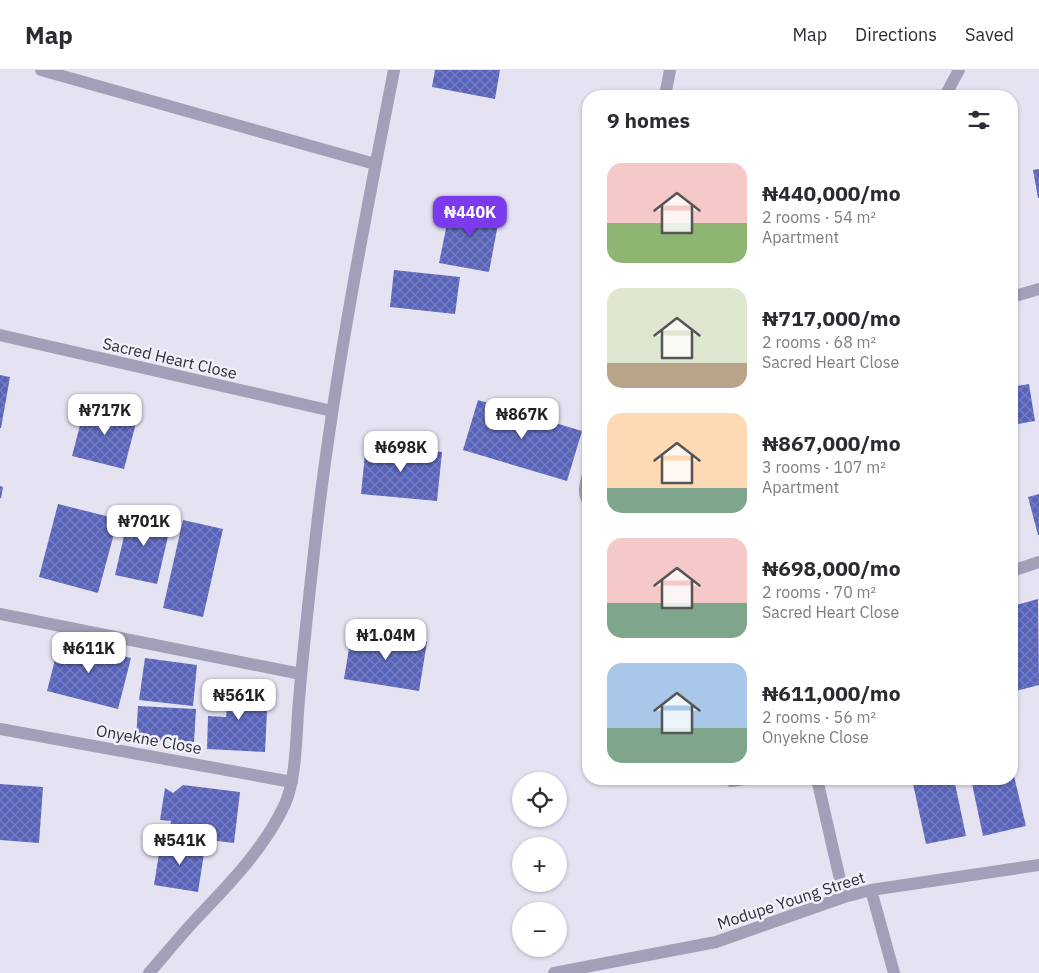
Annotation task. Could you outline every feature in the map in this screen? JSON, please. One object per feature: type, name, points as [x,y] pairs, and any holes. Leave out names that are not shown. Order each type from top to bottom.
[{"type":"street","points":[[41,70],[375,164]]},
{"type":"street","points":[[149,973],[261,847],[285,803],[292,782],[301,674],[318,517],[332,412],[375,164],[394,70]]},
{"type":"street","points":[[666,90],[670,70]]},
{"type":"street","points":[[948,90],[959,70]]},
{"type":"street","points":[[1018,295],[1039,289]]},
{"type":"street","name":"Sacred Heart Close","points":[[0,335],[332,412]]},
{"type":"street","points":[[1018,569],[1039,562]]},
{"type":"street","points":[[0,614],[301,674]]},
{"type":"street","name":"Onyekne Close","points":[[0,729],[292,782]]},
{"type":"street","points":[[818,785],[844,897]]},
{"type":"street","name":"Modupe Young Street","points":[[554,973],[716,942],[844,897],[872,890],[1039,865]]},
{"type":"street","points":[[872,890],[894,973]]},
{"type":"building","points":[[435,70],[500,70],[495,99],[432,87]]},
{"type":"building","points":[[1039,169],[1039,198],[1038,198],[1033,170]]},
{"type":"building","points":[[451,204],[500,213],[489,272],[439,263]]},
{"type":"building","points":[[394,270],[460,277],[455,314],[390,307]]},
{"type":"building","points":[[0,375],[10,377],[1,428],[0,428]]},
{"type":"building","points":[[1029,384],[1035,421],[1018,424],[1018,386]]},
{"type":"building","points":[[106,399],[119,403],[119,415],[137,419],[124,469],[72,456],[85,406],[103,411]]},
{"type":"building","points":[[478,400],[582,431],[567,481],[463,450]]},
{"type":"building","points":[[366,444],[442,452],[437,501],[361,494]]},
{"type":"building","points":[[0,486],[3,487],[1,498],[0,498]]},
{"type":"building","points":[[1039,494],[1039,535],[1038,535],[1028,497]]},
{"type":"building","points":[[58,504],[118,519],[98,593],[39,577]]},
{"type":"building","points":[[130,510],[172,519],[157,584],[115,575]]},
{"type":"building","points":[[183,520],[223,529],[203,617],[163,608]]},
{"type":"building","points":[[1038,599],[1039,685],[1018,690],[1018,604]]},
{"type":"building","points":[[352,630],[427,642],[419,691],[344,679]]},
{"type":"building","points":[[60,640],[131,658],[118,709],[47,691]]},
{"type":"building","points":[[145,658],[197,665],[193,706],[139,700]]},
{"type":"building","points":[[213,687],[268,690],[265,752],[207,749],[208,716],[226,717],[227,703],[212,703]]},
{"type":"building","points":[[138,706],[196,709],[194,742],[136,739]]},
{"type":"building","points":[[0,784],[43,787],[39,843],[0,840]]},
{"type":"building","points":[[183,785],[240,792],[234,843],[169,835],[171,821],[160,820],[165,788],[173,793]]},
{"type":"building","points":[[913,785],[955,785],[966,836],[926,844]]},
{"type":"building","points":[[972,785],[1016,785],[1026,826],[983,836]]},
{"type":"building","points":[[161,841],[205,847],[198,892],[154,885]]}]
